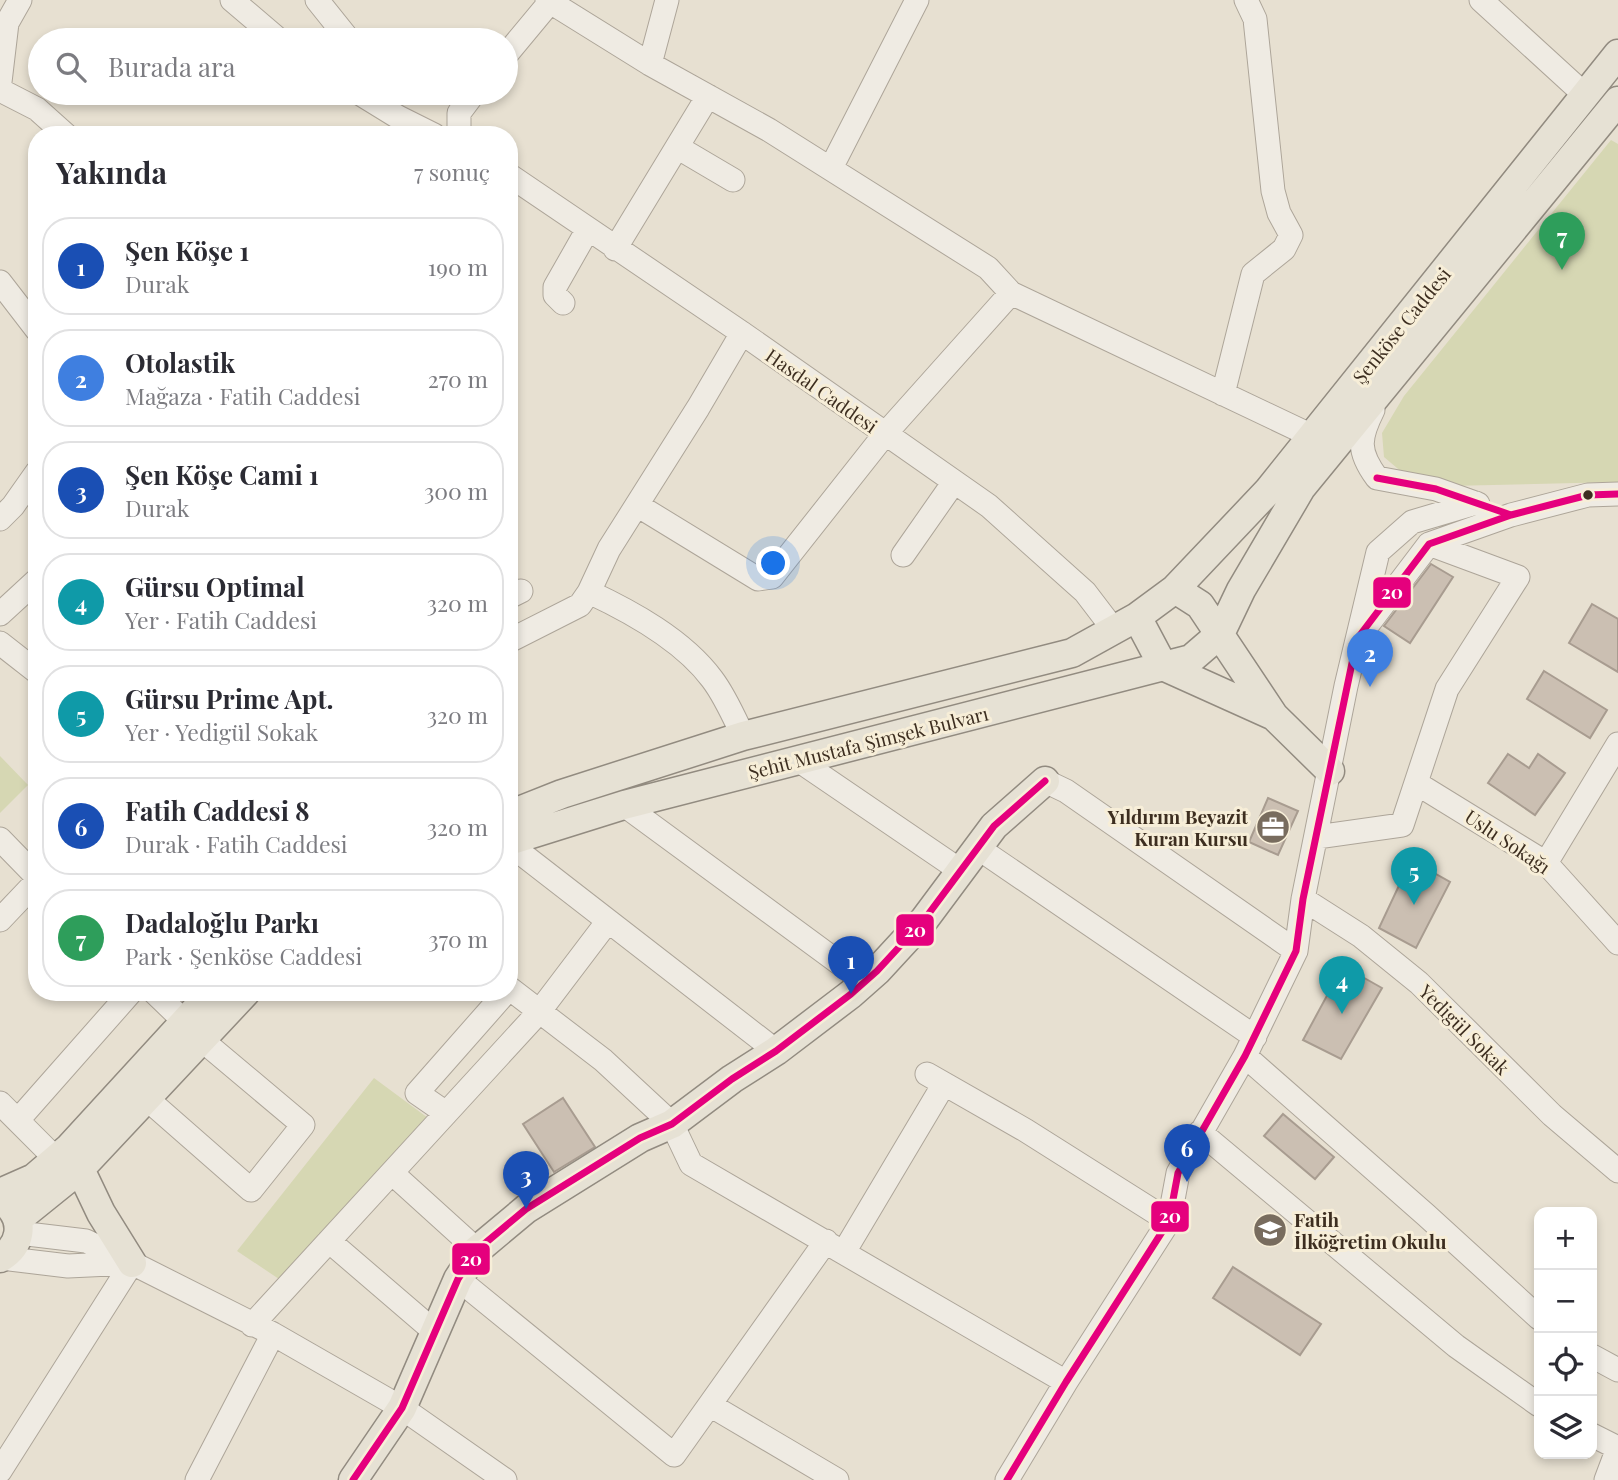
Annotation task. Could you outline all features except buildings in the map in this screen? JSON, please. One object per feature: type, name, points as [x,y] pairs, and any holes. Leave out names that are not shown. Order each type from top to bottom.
[{"type":"main road","name":"Şenköse Caddesi","points":[[1175,589],[1268,491],[1618,54]]},
{"type":"main road","name":"Şenköse Caddesi","points":[[1220,634],[1241,590],[1301,488],[1618,101]]},
{"type":"main road","points":[[1175,589],[1200,605],[1274,716],[1331,771]]},
{"type":"main road","name":"Şehit Mustafa Şimşek Bulvarı","points":[[518,811],[743,736],[1072,653],[1126,623],[1175,589]]},
{"type":"main road","points":[[1126,623],[1163,666],[1274,716]]},
{"type":"main road","name":"Şehit Mustafa Şimşek Bulvarı","points":[[518,840],[624,804],[1191,659],[1220,634]]},
{"type":"main road","points":[[353,1480],[402,1408],[458,1279],[477,1250],[556,1188],[640,1138],[672,1124],[732,1079],[824,1017],[865,982],[924,920],[994,826],[1045,781]]},
{"type":"main road","points":[[1,1258],[15,1245],[12,1217],[146,1098],[194,1032],[208,1001]]},
{"type":"main road","points":[[0,1193],[68,1165],[194,1032],[234,1001]]},
{"type":"main road","points":[[68,1165],[132,1264]]},
{"type":"street","points":[[20,0],[7,23],[2,94],[37,110],[56,126]]},
{"type":"street","points":[[232,0],[265,28]]},
{"type":"street","points":[[317,0],[339,28]]},
{"type":"street","points":[[649,64],[667,0]]},
{"type":"street","points":[[831,168],[917,0]]},
{"type":"street","points":[[1223,394],[1253,274],[1284,249],[1291,235],[1279,213],[1273,191],[1255,19],[1246,0]]},
{"type":"street","points":[[1481,0],[1585,95]]},
{"type":"street","points":[[518,40],[549,1],[649,64],[769,130],[831,168],[988,268],[1011,293],[1312,436]]},
{"type":"street","points":[[615,249],[708,96]]},
{"type":"street","points":[[378,105],[416,126]]},
{"type":"street","points":[[391,105],[398,117]]},
{"type":"street","points":[[459,126],[459,113],[465,105]]},
{"type":"street","points":[[677,147],[733,180]]},
{"type":"street","name":"Hasdal Caddesi","points":[[518,182],[742,333],[989,506],[1085,592],[1126,623]]},
{"type":"street","points":[[563,303],[555,295],[555,287],[588,229]]},
{"type":"street","points":[[0,282],[28,318]]},
{"type":"street","points":[[637,505],[758,579],[767,579],[777,574],[885,434],[1011,293]]},
{"type":"street","points":[[518,637],[580,606],[609,549],[742,333]]},
{"type":"street","points":[[1384,387],[1362,433],[1367,462],[1377,478],[1436,489],[1511,515]]},
{"type":"street","points":[[903,555],[954,482]]},
{"type":"street","points":[[0,519],[28,485]]},
{"type":"street","points":[[1357,639],[1429,544],[1511,515],[1588,495],[1618,494]]},
{"type":"street","points":[[1007,1480],[1066,1382],[1170,1221],[1178,1173],[1250,1046],[1296,951],[1303,899],[1357,639],[1378,552],[1412,522],[1476,503]]},
{"type":"street","points":[[1317,837],[1402,825],[1447,689],[1518,577],[1429,544]]},
{"type":"street","points":[[0,614],[28,588]]},
{"type":"street","points":[[589,592],[630,611],[696,660],[721,692],[743,736]]},
{"type":"street","points":[[0,643],[28,665]]},
{"type":"street","points":[[1546,863],[1618,744]]},
{"type":"street","points":[[798,760],[961,871]]},
{"type":"street","points":[[1045,781],[1066,791],[1296,951]]},
{"type":"street","name":"Uslu Sokağı","points":[[1416,783],[1546,863],[1618,943]]},
{"type":"street","points":[[624,804],[865,982]]},
{"type":"street","points":[[0,839],[28,869]]},
{"type":"street","points":[[978,848],[1250,1046],[1426,1215],[1534,1313]]},
{"type":"street","points":[[518,850],[776,1051]]},
{"type":"street","points":[[0,920],[28,889]]},
{"type":"street","name":"Yedigül Sokak","points":[[1303,899],[1361,936],[1419,983],[1552,1115],[1618,1171]]},
{"type":"street","points":[[197,1480],[263,1330],[329,1241],[539,1012],[608,921]]},
{"type":"street","points":[[518,996],[603,1060],[672,1124],[691,1164],[1066,1382]]},
{"type":"street","points":[[18,1120],[123,1001]]},
{"type":"street","points":[[146,1098],[251,1190],[303,1125],[194,1032],[163,1001]]},
{"type":"street","points":[[446,1113],[417,1093],[498,1001]]},
{"type":"street","points":[[458,1279],[674,1455],[710,1405],[835,1247],[936,1079],[1025,1130],[1170,1221]]},
{"type":"street","points":[[0,1103],[68,1165]]},
{"type":"street","points":[[1200,1132],[1456,1346],[1534,1401]]},
{"type":"street","points":[[391,1173],[477,1250]]},
{"type":"street","points":[[12,1217],[86,1241],[263,1330],[402,1408],[505,1480]]},
{"type":"street","points":[[329,1241],[435,1332]]},
{"type":"street","points":[[1,1258],[68,1266],[132,1264]]},
{"type":"street","points":[[0,1471],[132,1264]]},
{"type":"street","points":[[1597,1359],[1618,1370]]},
{"type":"street","points":[[710,1405],[838,1480]]},
{"type":"street","points":[[1597,1442],[1614,1464]]},
{"type":"green space","points":[[1611,140],[1618,144],[1618,482],[1449,486],[1404,474],[1384,457],[1382,433],[1404,396]]},
{"type":"green space","points":[[0,756],[28,785],[0,813]]},
{"type":"green space","points":[[374,1078],[428,1118],[279,1279],[237,1251]]},
{"type":"transit line","name":"20","points":[[1377,478],[1436,489],[1511,515]]},
{"type":"transit line","name":"20","points":[[1007,1480],[1169,1221],[1178,1173],[1245,1056],[1296,951],[1303,899],[1357,639],[1429,544],[1511,515],[1588,495],[1618,494]]},
{"type":"transit line","name":"20","points":[[353,1480],[402,1408],[458,1279],[477,1250],[526,1209],[640,1138],[672,1124],[851,994],[877,971],[924,920],[994,826],[1045,781]]},
{"type":"place","name":"Dadaloğlu Parkı","points":[[1562,270]]},
{"type":"place","name":"Otolastik","points":[[1370,687]]},
{"type":"place","name":"Yıldırım Beyazit Kuran Kursu","points":[[1273,827]]},
{"type":"place","name":"Gürsu Prime Apt.","points":[[1414,905]]},
{"type":"place","name":"Şen Köşe 1","points":[[851,994]]},
{"type":"place","name":"Gürsu Optimal","points":[[1342,1014]]},
{"type":"place","name":"Fatih Caddesi 8","points":[[1187,1182]]},
{"type":"place","name":"Şen Köşe Cami 1","points":[[526,1209]]},
{"type":"place","name":"Fatih İlköğretim Okulu","points":[[1270,1230]]}]
